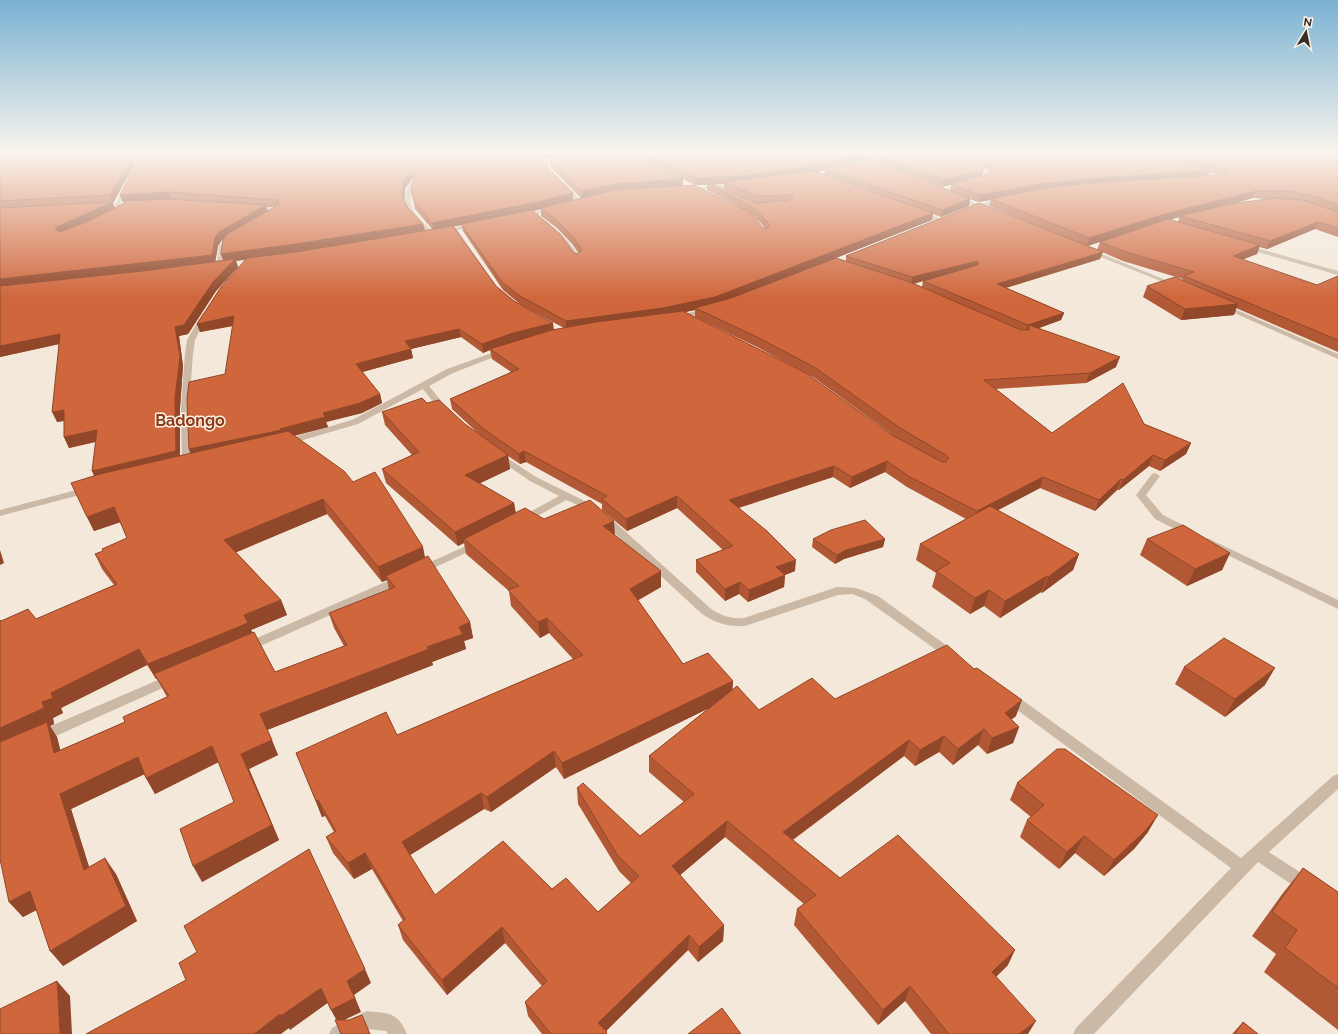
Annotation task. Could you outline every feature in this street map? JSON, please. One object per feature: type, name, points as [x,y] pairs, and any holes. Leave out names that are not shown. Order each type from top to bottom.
[{"type":"street","points":[[109,206],[119,208],[122,201]]},
{"type":"street","points":[[406,201],[412,215],[432,234]]},
{"type":"street","points":[[966,201],[991,211]]},
{"type":"street","points":[[965,211],[978,206],[1000,201]]},
{"type":"street","points":[[573,204],[580,202]]},
{"type":"street","points":[[247,207],[277,210],[267,218]]},
{"type":"street","points":[[518,217],[559,208]]},
{"type":"street","points":[[918,212],[943,219],[926,226]]},
{"type":"street","points":[[534,214],[552,227],[575,253],[578,259]]},
{"type":"street","points":[[424,235],[479,225]]},
{"type":"street","points":[[456,229],[460,236]]},
{"type":"street","points":[[219,266],[222,246],[233,236],[239,233]]},
{"type":"street","points":[[1240,246],[1338,273]]},
{"type":"street","points":[[1081,247],[1183,289]]},
{"type":"street","points":[[1088,250],[1098,247]]},
{"type":"street","points":[[212,267],[226,266]]},
{"type":"street","points":[[1218,304],[1338,357]]},
{"type":"street","points":[[187,465],[185,408],[189,353],[191,340],[196,328],[210,306]]},
{"type":"street","points":[[670,318],[685,316],[718,307]]},
{"type":"street","points":[[685,316],[699,323]]},
{"type":"street","points":[[277,444],[307,437],[355,422],[450,371],[512,348]]},
{"type":"street","points":[[424,385],[452,417]]},
{"type":"street","points":[[491,449],[533,479],[588,506],[602,516],[706,611],[724,621],[735,624],[745,622],[837,590],[851,589],[863,592],[874,599],[964,664]]},
{"type":"street","points":[[1155,476],[1141,495],[1159,517],[1338,605]]},
{"type":"street","points":[[0,513],[94,488]]},
{"type":"street","points":[[512,526],[566,496]]},
{"type":"street","points":[[234,653],[411,575],[485,539]]},
{"type":"street","points":[[33,740],[183,674]]},
{"type":"street","points":[[996,688],[1242,867]]},
{"type":"street","points":[[1082,1034],[1242,867],[1338,780]]},
{"type":"street","points":[[1257,854],[1318,892]]},
{"type":"street","points":[[338,1034],[367,1020],[391,1023],[398,1034]]},
{"type":"building","points":[[126,201],[205,201],[266,205],[219,232],[215,238],[212,255],[0,279],[0,208],[112,202],[55,229],[60,232],[84,223]]},
{"type":"building","points":[[405,201],[408,208],[423,224],[221,254],[223,240],[227,234],[273,208],[279,204],[279,202]]},
{"type":"building","points":[[414,201],[540,201],[533,203],[432,223]]},
{"type":"building","points":[[569,201],[727,201],[747,211],[762,227],[766,229],[770,225],[756,210],[742,201],[752,201],[756,203],[775,201],[900,201],[933,213],[715,297],[663,308],[566,321],[520,296],[502,282],[461,224],[532,210],[560,234],[574,253],[578,254],[582,250],[573,237],[541,208]]},
{"type":"building","points":[[917,201],[964,201],[942,210]]},
{"type":"building","points":[[997,201],[1215,201],[1165,214],[1089,238]]},
{"type":"building","points":[[1251,201],[1306,201],[1338,212],[1338,228],[1318,222],[1270,241],[1180,216],[1231,204]]},
{"type":"building","points":[[1329,201],[1338,201],[1338,205]]},
{"type":"building","points":[[979,203],[1103,252],[997,284],[1064,313],[1028,325],[923,281],[978,265],[978,261],[912,277],[846,256]]},
{"type":"building","points":[[1168,219],[1260,245],[1233,256],[1317,285],[1338,276],[1338,340],[1184,276],[1194,272],[1126,252],[1100,242]]},
{"type":"building","points":[[453,226],[496,286],[514,301],[553,323],[513,333],[482,344],[459,329],[405,341],[411,349],[356,364],[380,394],[360,403],[323,413],[325,417],[280,429],[282,430],[189,449],[187,399],[189,382],[225,374],[234,316],[197,324],[221,287],[247,258],[296,252]]},
{"type":"building","points":[[836,258],[910,282],[1021,330],[1029,330],[1029,325],[1120,357],[1090,373],[984,380],[1052,433],[1123,383],[1144,424],[1191,443],[1165,460],[1153,455],[1123,480],[1121,479],[1099,500],[1043,477],[977,511],[910,477],[887,461],[852,477],[834,466],[729,500],[767,531],[796,560],[776,567],[785,575],[749,590],[740,582],[725,589],[696,560],[733,546],[677,496],[626,519],[602,499],[607,496],[524,451],[519,454],[485,430],[450,399],[519,369],[490,349],[552,330],[596,322],[683,311],[806,373],[892,435],[942,462],[946,462],[949,458],[946,455],[900,428],[814,367],[757,337],[695,308],[731,298]]},
{"type":"building","points":[[235,259],[213,282],[184,325],[175,327],[180,356],[175,398],[176,451],[92,471],[97,430],[64,437],[64,410],[52,412],[60,334],[0,346],[0,286],[143,271]]},
{"type":"building","points":[[1175,277],[1238,304],[1185,309],[1147,286]]},
{"type":"building","points":[[422,398],[427,403],[439,400],[465,424],[508,455],[465,475],[514,503],[455,532],[382,469],[419,452],[382,412]]},
{"type":"building","points":[[288,431],[344,471],[353,482],[375,472],[423,547],[378,567],[323,499],[224,540],[281,600],[244,615],[248,623],[148,664],[139,649],[51,693],[53,698],[42,702],[44,708],[0,728],[0,620],[1,621],[28,609],[36,619],[117,584],[95,554],[103,551],[102,549],[127,538],[114,507],[87,517],[71,483],[100,474]]},
{"type":"building","points":[[590,500],[614,521],[603,526],[661,571],[630,589],[683,664],[708,653],[733,681],[562,763],[554,751],[487,797],[481,793],[402,842],[435,895],[503,841],[552,889],[566,878],[598,912],[639,876],[618,856],[577,788],[583,783],[640,836],[694,794],[649,756],[737,686],[759,710],[812,678],[835,699],[947,645],[974,669],[977,668],[1022,700],[1005,713],[1019,727],[992,738],[984,729],[958,749],[944,736],[920,750],[909,740],[783,832],[840,878],[898,835],[1015,950],[992,972],[1036,1021],[1019,1034],[949,1034],[910,986],[883,1010],[797,909],[816,895],[727,821],[672,866],[724,925],[699,947],[689,935],[598,1023],[607,1032],[605,1034],[551,1034],[525,1002],[547,981],[502,927],[442,980],[398,925],[405,919],[365,853],[348,863],[326,837],[336,831],[318,800],[316,801],[296,753],[386,712],[397,735],[583,655],[547,618],[538,622],[508,590],[519,586],[464,539],[525,508],[544,519]]},
{"type":"building","points":[[990,506],[1079,554],[1048,577],[1047,576],[1005,601],[989,590],[975,598],[936,571],[950,563],[920,544]]},
{"type":"building","points":[[865,520],[885,539],[846,550],[837,555],[813,539],[831,530]]},
{"type":"building","points":[[1183,525],[1230,553],[1195,569],[1147,539]]},
{"type":"building","points":[[428,556],[470,622],[459,627],[463,634],[427,647],[429,649],[260,714],[272,740],[241,754],[272,825],[193,866],[180,829],[234,802],[212,746],[146,778],[138,757],[60,794],[84,870],[105,858],[126,906],[50,951],[30,891],[9,902],[0,859],[0,742],[47,722],[54,753],[125,722],[123,717],[169,696],[154,674],[254,632],[275,672],[347,645],[329,613],[395,587],[386,576]]},
{"type":"building","points":[[1224,638],[1275,668],[1235,699],[1184,667]]},
{"type":"building","points":[[1057,749],[1065,749],[1158,815],[1144,832],[1114,860],[1084,836],[1067,852],[1027,820],[1044,805],[1017,783]]},
{"type":"building","points":[[309,849],[365,969],[347,981],[355,998],[331,1010],[321,988],[281,1016],[280,1014],[254,1034],[86,1034],[186,980],[179,963],[197,952],[184,926]]},
{"type":"building","points":[[1303,868],[1338,892],[1338,988],[1285,948],[1297,930],[1272,912]]},
{"type":"building","points":[[57,981],[60,1034],[0,1034],[0,1009]]},
{"type":"building","points":[[722,1008],[741,1034],[688,1034]]},
{"type":"building","points":[[362,1015],[370,1034],[341,1034],[335,1020],[349,1020]]},
{"type":"building","points":[[1243,1022],[1258,1034],[1235,1034]]},
{"type":"district","name":"Badongo","points":[[190,420]]}]
